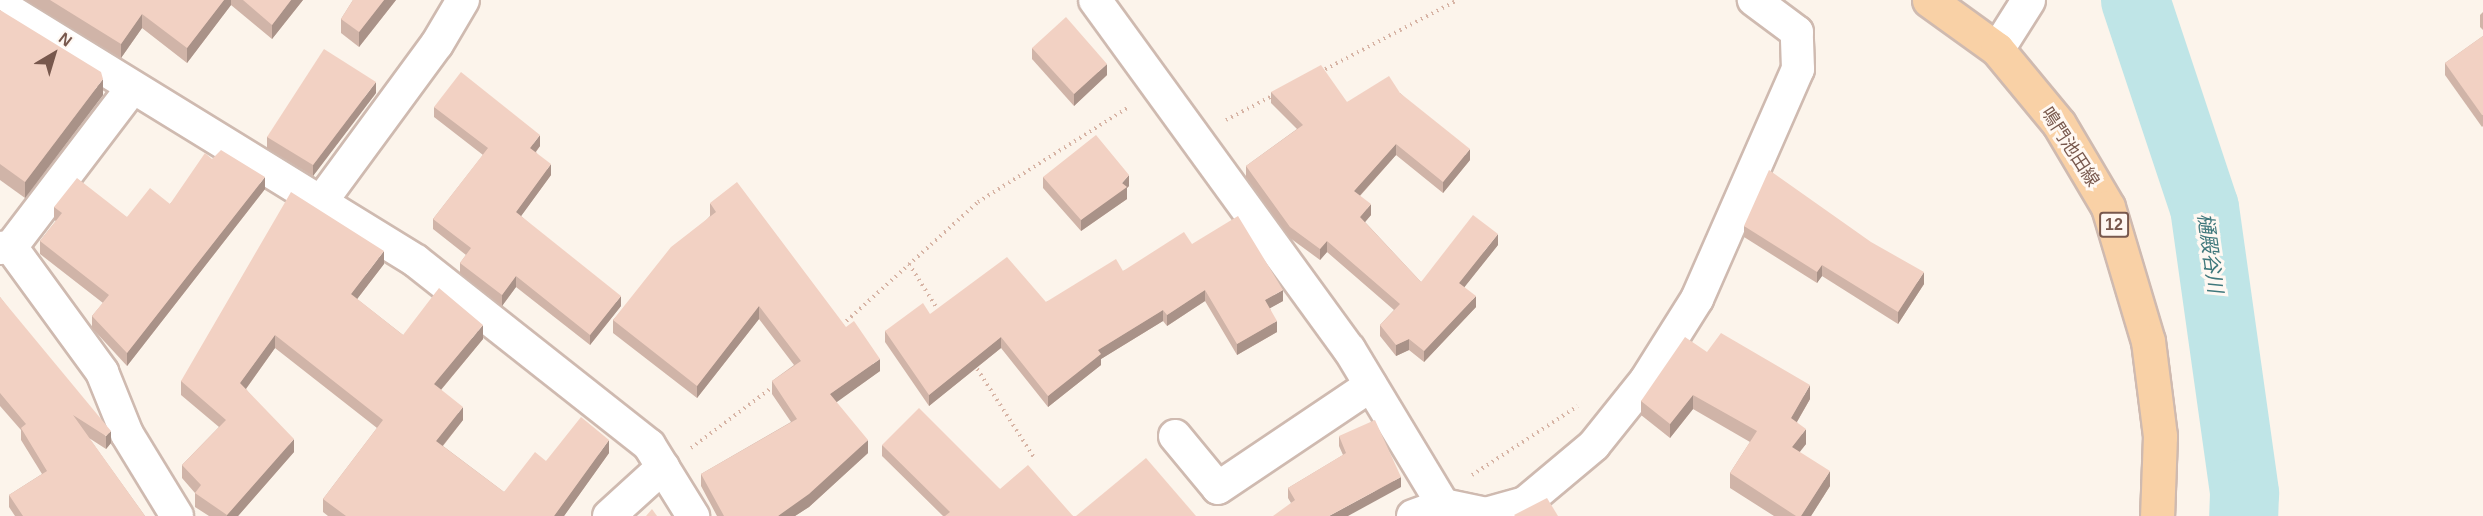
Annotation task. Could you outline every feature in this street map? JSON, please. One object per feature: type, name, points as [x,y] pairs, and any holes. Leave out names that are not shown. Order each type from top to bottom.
[{"type":"main road","name":"鳴門池田線","points":[[1929,0],[1997,49],[2059,124],[2108,207],[2148,340],[2160,436],[2157,516]]},
{"type":"street","points":[[323,199],[437,44],[463,0]]},
{"type":"street","points":[[1095,0],[1162,86],[1371,385],[1443,505]]},
{"type":"street","points":[[1413,516],[1443,505],[1486,514],[1525,503],[1594,445],[1646,380],[1697,299],[1798,69],[1797,32],[1754,0]]},
{"type":"street","points":[[1997,49],[2028,0]]},
{"type":"street","points":[[0,5],[132,88],[323,199],[417,261],[649,445],[693,516]]},
{"type":"street","points":[[132,88],[5,247],[102,372],[128,434],[177,516]]},
{"type":"street","points":[[1176,436],[1218,488],[1371,385]]},
{"type":"street","points":[[609,516],[663,467]]},
{"type":"path","points":[[1312,76],[1458,0]]},
{"type":"path","points":[[831,335],[978,202],[1162,86]]},
{"type":"path","points":[[1196,135],[1280,92]]},
{"type":"path","points":[[909,264],[947,323]]},
{"type":"path","points":[[966,352],[1035,459]]},
{"type":"path","points":[[663,467],[780,381]]},
{"type":"path","points":[[1465,482],[1587,400]]},
{"type":"building","points":[[50,0],[224,0],[187,48],[142,14],[121,44]]},
{"type":"building","points":[[243,0],[291,0],[272,25]]},
{"type":"building","points":[[353,0],[384,0],[359,32],[341,19]]},
{"type":"building","points":[[0,10],[101,72],[103,79],[25,182],[0,164]]},
{"type":"building","points":[[1066,17],[1107,64],[1074,94],[1032,48]]},
{"type":"building","points":[[2483,36],[2483,115],[2482,115],[2445,63]]},
{"type":"building","points":[[324,49],[376,82],[313,165],[267,137]]},
{"type":"building","points":[[1321,65],[1347,102],[1389,76],[1400,93],[1470,149],[1443,182],[1396,144],[1354,191],[1371,204],[1360,217],[1421,282],[1473,215],[1498,234],[1459,283],[1476,296],[1424,351],[1409,339],[1396,345],[1380,325],[1400,304],[1327,241],[1320,249],[1290,227],[1246,166],[1303,125],[1271,92]]},
{"type":"building","points":[[461,72],[540,135],[530,148],[551,164],[516,212],[621,296],[590,335],[516,276],[502,295],[460,263],[471,248],[433,219],[488,148],[434,107]]},
{"type":"building","points":[[1096,135],[1129,175],[1122,183],[1127,187],[1081,220],[1043,177]]},
{"type":"building","points":[[221,150],[265,177],[127,353],[92,316],[109,295],[40,241],[62,213],[54,207],[77,178],[127,217],[150,188],[170,204],[205,153],[212,159]]},
{"type":"building","points":[[1769,170],[1871,242],[1924,272],[1898,312],[1822,265],[1817,272],[1744,226]]},
{"type":"building","points":[[737,182],[846,327],[854,321],[880,359],[830,394],[868,440],[809,494],[778,516],[724,516],[701,474],[797,419],[772,381],[801,361],[759,306],[697,386],[613,320],[671,247],[716,212],[710,203]]},
{"type":"building","points":[[291,192],[384,251],[351,294],[403,335],[439,288],[483,325],[434,384],[463,407],[436,441],[504,492],[535,452],[546,461],[581,417],[609,440],[554,516],[346,516],[323,499],[383,420],[275,335],[240,383],[294,439],[227,515],[195,493],[201,485],[182,465],[226,420],[181,381]]},
{"type":"building","points":[[1238,216],[1283,290],[1265,300],[1277,321],[1237,344],[1205,290],[1167,315],[1163,310],[1098,350],[1101,354],[1048,396],[1001,337],[929,395],[885,331],[923,303],[930,314],[1007,257],[1046,302],[1116,259],[1123,271],[1184,232],[1192,244]]},
{"type":"building","points":[[0,297],[111,431],[106,436],[73,415],[145,516],[23,516],[9,495],[47,471],[21,428],[26,424],[0,393]]},
{"type":"building","points":[[1721,333],[1810,385],[1791,418],[1806,429],[1792,447],[1830,471],[1801,516],[1796,516],[1730,473],[1757,431],[1693,395],[1670,424],[1641,401],[1685,337],[1707,352]]},
{"type":"building","points":[[919,408],[1000,489],[1028,465],[1073,516],[945,516],[950,512],[882,445]]},
{"type":"building","points":[[1375,420],[1401,477],[1329,516],[1273,516],[1295,500],[1288,488],[1346,453],[1339,436]]},
{"type":"building","points":[[1146,458],[1196,516],[1076,516]]},
{"type":"building","points":[[1547,498],[1558,516],[1514,515]]},
{"type":"building","points":[[652,509],[657,516],[646,516]]},
{"type":"waterway","name":"樋殿谷川","points":[[2135,0],[2204,207],[2244,493],[2243,516]]}]
